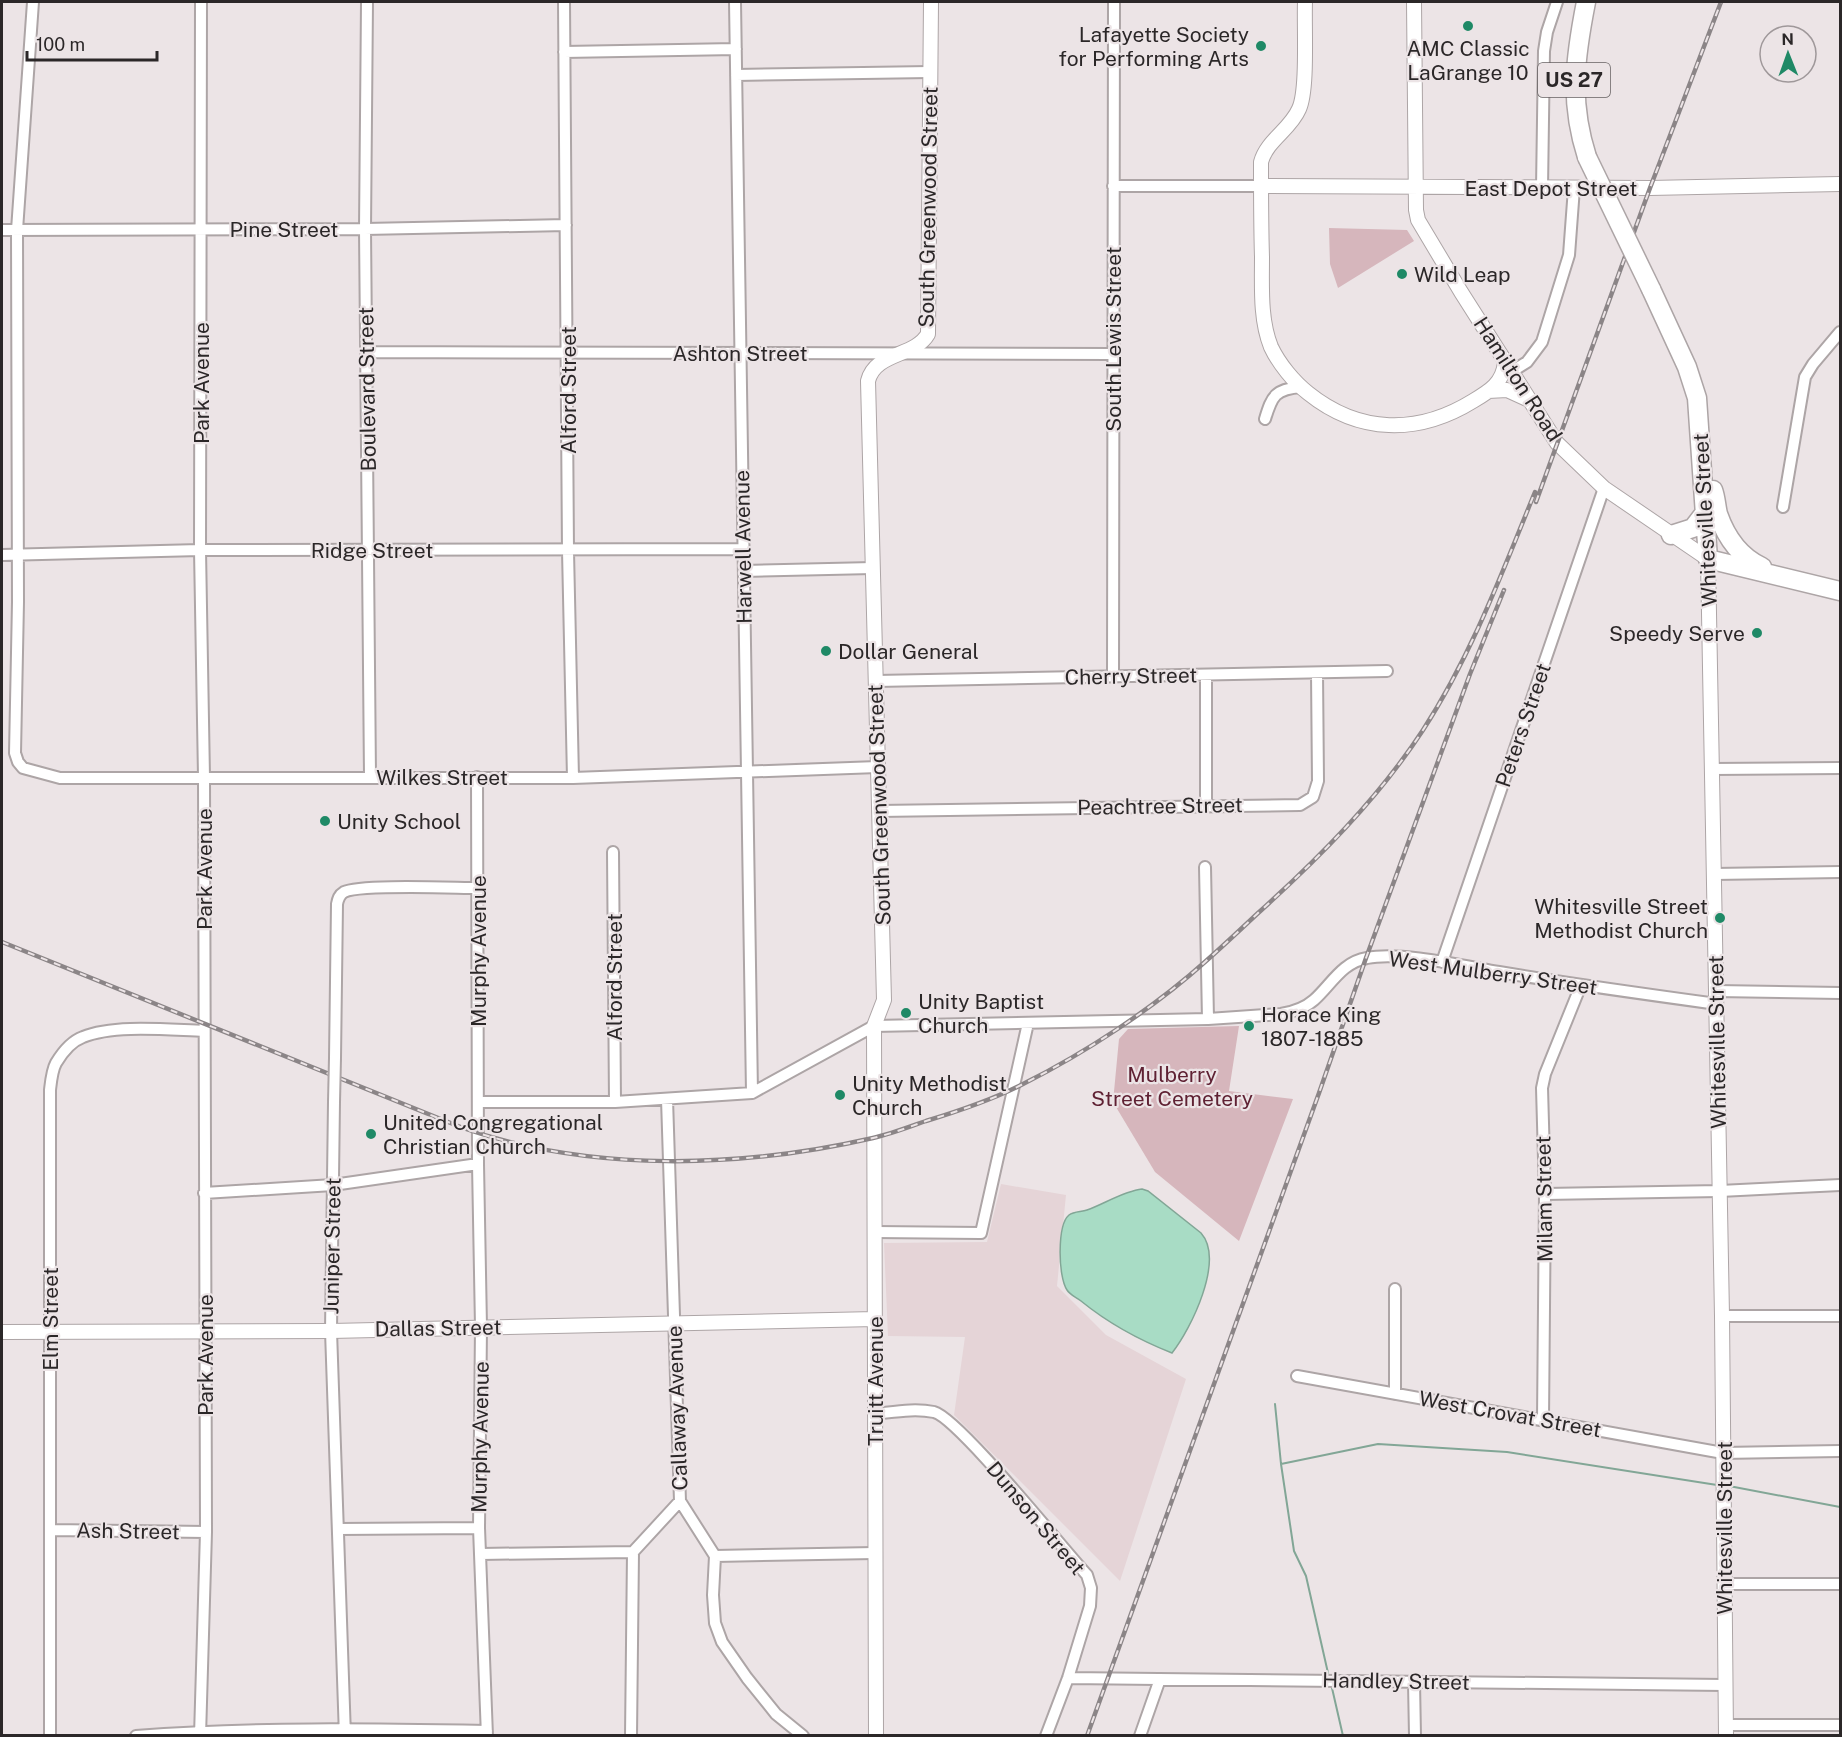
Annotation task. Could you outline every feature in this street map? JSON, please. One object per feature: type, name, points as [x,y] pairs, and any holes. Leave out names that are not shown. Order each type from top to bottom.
[{"type":"highway","name":"Whitesville Street","points":[[1586,2],[1574,80],[1577,119],[1587,157],[1687,367],[1697,398],[1708,559]]},
{"type":"highway","points":[[1703,464],[1716,498],[1718,512],[1736,547],[1744,556],[1780,576]]},
{"type":"highway","points":[[1671,535],[1693,528],[1706,511]]},
{"type":"highway","name":"Hamilton Road","points":[[1708,559],[1840,591]]},
{"type":"street","points":[[18,555],[17,230],[33,2]]},
{"type":"street","name":"Park Avenue","points":[[200,1733],[206,1532],[204,777],[200,550],[201,2]]},
{"type":"street","name":"Boulevard Street","points":[[367,2],[366,229],[370,776]]},
{"type":"street","name":"Alford Street","points":[[564,2],[568,551],[573,778]]},
{"type":"street","name":"Harwell Avenue","points":[[735,2],[752,1093]]},
{"type":"street","name":"South Greenwood Street","points":[[874,1026],[884,1000],[868,381],[876,366],[921,342],[928,332],[931,2]]},
{"type":"street","name":"South Lewis Street","points":[[1113,677],[1114,2]]},
{"type":"street","points":[[1305,2],[1302,101],[1290,124],[1263,152],[1261,162],[1262,289],[1265,322],[1272,348],[1287,372],[1317,400],[1341,415],[1358,421],[1398,426],[1425,422],[1467,404],[1488,391],[1500,380],[1508,367],[1527,362],[1542,342],[1569,255],[1575,188]]},
{"type":"street","name":"Hamilton Road","points":[[1414,2],[1418,220],[1557,443],[1604,488],[1708,559]]},
{"type":"street","points":[[1542,188],[1544,51],[1557,2]]},
{"type":"street","points":[[564,52],[736,49]]},
{"type":"street","points":[[736,75],[930,72]]},
{"type":"street","name":"East Depot Street","points":[[1261,186],[1650,188],[1840,184]]},
{"type":"street","points":[[1113,186],[1261,186]]},
{"type":"street","name":"Pine Street","points":[[2,230],[366,229],[566,225]]},
{"type":"street","points":[[1783,507],[1805,377],[1840,332]]},
{"type":"street","name":"Ashton Street","points":[[367,352],[1113,354]]},
{"type":"street","points":[[1265,419],[1271,401],[1277,393],[1285,389],[1301,387]]},
{"type":"street","points":[[1488,391],[1507,390],[1524,397],[1531,403]]},
{"type":"street","name":"Peters Street","points":[[1442,962],[1604,488]]},
{"type":"street","name":"Ridge Street","points":[[2,555],[200,550],[744,549]]},
{"type":"street","name":"Wilkes Street","points":[[18,555],[15,753],[23,768],[60,778],[370,776],[573,778],[878,767]]},
{"type":"street","name":"Whitesville Street","points":[[1708,559],[1722,1316],[1726,1730]]},
{"type":"street","points":[[744,571],[873,568]]},
{"type":"street","name":"Cherry Street","points":[[876,681],[1387,671]]},
{"type":"street","name":"Peachtree Street","points":[[879,811],[1300,804],[1313,797],[1318,781],[1317,673]]},
{"type":"street","points":[[1206,675],[1206,805]]},
{"type":"street","points":[[1712,769],[1840,768]]},
{"type":"street","name":"Murphy Avenue","points":[[477,777],[478,1164],[481,1327],[479,1528],[487,1733]]},
{"type":"street","name":"Alford Street","points":[[613,852],[615,1102]]},
{"type":"street","points":[[1205,867],[1208,1019]]},
{"type":"street","points":[[1714,874],[1840,872]]},
{"type":"street","name":"Juniper Street","points":[[345,1732],[330,1331],[337,904],[339,897],[345,892],[366,888],[478,888]]},
{"type":"street","name":"West Mulberry Street","points":[[479,1102],[615,1102],[752,1093],[874,1026],[1208,1019],[1293,1012],[1314,1001],[1335,976],[1350,964],[1366,958],[1397,957],[1442,962],[1581,985],[1717,998],[1840,993]]},
{"type":"street","name":"Milam Street","points":[[1543,1420],[1545,1194],[1542,1088],[1545,1074],[1581,985]]},
{"type":"street","points":[[875,1232],[981,1233],[1028,1023]]},
{"type":"street","name":"Truitt Avenue","points":[[874,1026],[876,1736]]},
{"type":"street","name":"Elm Street","points":[[50,1736],[50,1090],[55,1064],[81,1037],[99,1033],[131,1029],[204,1031]]},
{"type":"street","name":"Callaway Avenue","points":[[633,1552],[680,1501],[667,1099]]},
{"type":"street","points":[[204,1193],[333,1185],[478,1164]]},
{"type":"street","points":[[1545,1194],[1720,1191],[1840,1185]]},
{"type":"street","points":[[1395,1289],[1395,1394]]},
{"type":"street","points":[[1722,1316],[1840,1316]]},
{"type":"street","name":"Dallas Street","points":[[2,1332],[330,1331],[875,1319]]},
{"type":"street","name":"West Crovat Street","points":[[1297,1376],[1723,1453],[1840,1451]]},
{"type":"street","name":"Dunson Street","points":[[874,1414],[908,1410],[935,1412],[945,1417],[984,1457],[1087,1575],[1091,1588],[1090,1606],[1068,1677],[1046,1736]]},
{"type":"street","points":[[680,1501],[715,1556],[713,1595],[715,1623],[722,1642],[776,1714],[803,1736]]},
{"type":"street","points":[[338,1529],[479,1528]]},
{"type":"street","name":"Ash Street","points":[[51,1530],[206,1532]]},
{"type":"street","points":[[481,1554],[633,1552],[631,1736]]},
{"type":"street","points":[[715,1556],[875,1553]]},
{"type":"street","points":[[1724,1584],[1840,1584]]},
{"type":"street","name":"Handley Street","points":[[1068,1677],[1725,1685]]},
{"type":"street","points":[[1140,1736],[1160,1679]]},
{"type":"street","points":[[1414,1682],[1415,1736]]},
{"type":"street","points":[[1726,1730],[1840,1725]]},
{"type":"street","points":[[136,1736],[200,1733],[487,1733]]},
{"type":"shaded area","points":[[1001,1184],[1066,1195],[1057,1286],[1106,1335],[1186,1379],[1120,1581],[954,1415],[965,1337],[888,1336],[884,1243],[987,1242]]},
{"type":"shaded area","points":[[1142,1189],[1148,1191],[1201,1233],[1207,1245],[1209,1260],[1203,1294],[1188,1328],[1172,1353],[1102,1317],[1068,1292],[1062,1274],[1060,1251],[1062,1229],[1069,1215],[1087,1210],[1128,1192]]},
{"type":"green space","points":[[1329,228],[1407,230],[1414,241],[1338,288],[1330,264]]},
{"type":"green space","name":"Mulberry Street Cemetery","points":[[1239,1026],[1229,1091],[1293,1099],[1239,1241],[1155,1172],[1113,1102],[1119,1039],[1128,1029]]},
{"type":"waterway","points":[[1275,1404],[1294,1551],[1306,1576],[1328,1673]]},
{"type":"waterway","points":[[1281,1464],[1378,1444],[1507,1452],[1717,1485]]},
{"type":"waterway","points":[[1729,1486],[1840,1507]]},
{"type":"waterway","points":[[1332,1688],[1343,1736]]},
{"type":"railway","points":[[1536,502],[1650,188],[1721,2]]},
{"type":"railway","points":[[2,942],[463,1128],[512,1143],[563,1153],[615,1159],[667,1161],[720,1160],[772,1155],[873,1138],[999,1095],[1047,1072],[1094,1044],[1186,979],[1302,872],[1367,804],[1423,730],[1471,644],[1535,492]]},
{"type":"railway","points":[[1087,1736],[1366,958],[1470,674],[1504,590]]},
{"type":"place","name":"AMC Classic LaGrange 10","points":[[1468,26]]},
{"type":"place","name":"Lafayette Society for Performing Arts","points":[[1261,46]]},
{"type":"place","name":"Wild Leap","points":[[1402,274]]},
{"type":"place","name":"Speedy Serve","points":[[1757,633]]},
{"type":"place","name":"Dollar General","points":[[826,651]]},
{"type":"place","name":"Unity School","points":[[325,821]]},
{"type":"place","name":"Whitesville Street Methodist Church","points":[[1720,918]]},
{"type":"place","name":"Unity Baptist Church","points":[[906,1013]]},
{"type":"place","name":"Horace King 1807-1885","points":[[1249,1026]]},
{"type":"place","name":"Unity Methodist Church","points":[[840,1095]]},
{"type":"place","name":"United Congregational Christian Church","points":[[371,1134]]}]
